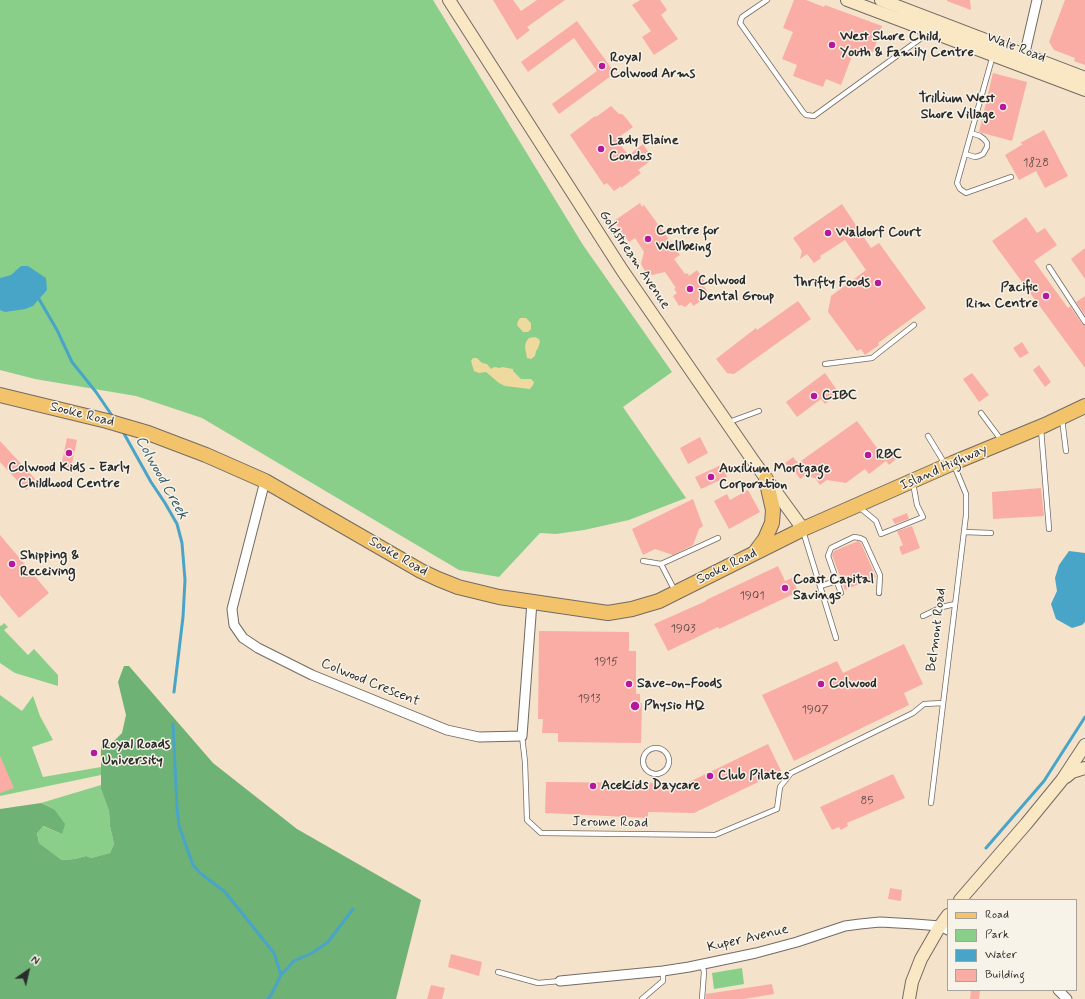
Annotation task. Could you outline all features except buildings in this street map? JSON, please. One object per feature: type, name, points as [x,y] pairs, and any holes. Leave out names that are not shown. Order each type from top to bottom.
[{"type":"main road","name":"Sooke Road","points":[[0,395],[107,421],[148,433],[206,455],[265,481],[438,579],[500,598],[608,613],[632,609],[659,601],[803,529]]},
{"type":"main road","name":"Island Highway","points":[[803,529],[1041,427],[1085,406]]},
{"type":"main road","points":[[753,554],[765,539],[772,523],[774,510],[766,479]]},
{"type":"street","name":"Goldstream Avenue","points":[[449,0],[606,246],[727,423],[803,529]]},
{"type":"street","name":"Wale Road","points":[[847,0],[926,24],[1023,61],[1085,90]]},
{"type":"street","name":"Wale Road","points":[[881,0],[926,24],[993,55],[1023,61],[1085,78]]},
{"type":"street","points":[[1023,61],[1037,0]]},
{"type":"street","name":"Colwood Crescent","points":[[265,481],[232,609],[234,625],[243,638],[258,648],[312,675],[447,730],[479,737],[522,736]]},
{"type":"street","points":[[522,736],[532,602]]},
{"type":"street","points":[[961,899],[1062,780],[1085,745]]},
{"type":"street","points":[[1062,780],[1072,772],[1085,768]]},
{"type":"street","points":[[908,999],[912,982],[921,959],[944,928],[947,918]]},
{"type":"street","name":"Kuper Avenue","points":[[560,981],[663,971],[702,964],[791,944],[845,926],[880,922],[944,928]]},
{"type":"street","points":[[1059,991],[1067,999]]},
{"type":"lane","points":[[767,0],[742,17],[740,23],[806,115],[814,116],[920,39],[926,24]]},
{"type":"lane","points":[[993,55],[957,184],[960,189],[966,193],[1011,177]]},
{"type":"lane","points":[[965,154],[975,157],[979,156],[983,154],[987,147],[987,143],[984,139],[971,133]]},
{"type":"lane","points":[[1049,267],[1085,322]]},
{"type":"lane","points":[[825,364],[872,358],[914,325]]},
{"type":"lane","points":[[727,423],[759,410]]},
{"type":"lane","points":[[981,413],[1003,442]]},
{"type":"lane","points":[[1062,417],[1066,451]]},
{"type":"lane","points":[[1041,427],[1049,529]]},
{"type":"lane","name":"Belmont Road","points":[[928,436],[950,465],[966,494],[966,515],[931,803]]},
{"type":"lane","points":[[858,506],[876,521],[881,534],[923,517],[917,505],[912,482]]},
{"type":"lane","points":[[803,529],[836,638]]},
{"type":"lane","points":[[964,532],[992,533]]},
{"type":"lane","points":[[643,560],[661,564],[718,538]]},
{"type":"lane","points":[[841,593],[828,556],[831,548],[854,538],[864,540],[880,575],[879,593]]},
{"type":"lane","points":[[661,564],[675,593]]},
{"type":"lane","points":[[820,586],[837,581]]},
{"type":"lane","points":[[923,616],[942,607],[955,604]]},
{"type":"lane","name":"Jerome Road","points":[[522,736],[527,820],[541,833],[715,835],[776,809],[780,787],[790,773],[913,713],[924,704],[943,703]]},
{"type":"lane","points":[[652,749],[660,750],[667,755],[668,759],[665,771],[657,774],[648,772],[643,765],[643,757],[652,749]]},
{"type":"lane","points":[[702,964],[704,972],[702,999]]},
{"type":"lane","points":[[642,999],[663,981],[663,971]]},
{"type":"lane","points":[[498,972],[538,983],[560,981]]},
{"type":"green space","points":[[0,0],[433,0],[583,245],[672,372],[623,407],[686,498],[629,520],[584,530],[556,534],[540,533],[499,577],[459,570],[202,418],[136,396],[35,379],[0,370]]},
{"type":"green space","points":[[4,623],[8,627],[4,630],[28,655],[34,649],[58,675],[58,686],[15,673],[0,663],[0,625],[1,626]]},
{"type":"green space","name":"Royal Roads University","points":[[124,666],[129,666],[213,763],[297,829],[421,900],[396,999],[0,999],[0,809],[41,803],[54,809],[65,824],[62,834],[43,826],[37,833],[39,843],[62,860],[86,856],[91,858],[110,853],[114,844],[110,826],[109,811],[101,789],[101,746],[114,741],[122,733],[126,715],[118,682]]},
{"type":"green space","points":[[0,695],[22,711],[33,696],[40,716],[53,740],[32,747],[43,777],[101,767],[101,775],[0,796]]},
{"type":"green space","points":[[101,785],[109,811],[110,826],[114,844],[110,853],[91,858],[86,856],[62,860],[39,843],[37,832],[42,826],[62,834],[54,809],[41,803]]},
{"type":"green space","points":[[742,968],[744,984],[714,989],[712,973]]},
{"type":"sand","points":[[520,318],[526,318],[531,323],[531,329],[528,332],[523,332],[517,325]]},
{"type":"sand","points":[[535,337],[539,339],[540,342],[535,356],[531,359],[527,358],[525,347],[526,342],[529,338]]},
{"type":"sand","points":[[473,358],[477,358],[482,363],[487,364],[491,369],[494,367],[502,367],[513,369],[513,371],[521,379],[531,379],[534,382],[533,385],[530,389],[505,386],[486,372],[479,373],[474,371],[471,361]]},
{"type":"water","points":[[21,266],[28,266],[46,278],[47,290],[33,306],[25,309],[5,312],[0,310],[0,278],[11,275]]},
{"type":"water","points":[[1069,551],[1085,553],[1085,622],[1082,625],[1072,628],[1056,619],[1051,604],[1057,591],[1055,578],[1059,565]]},
{"type":"waterway","name":"Colwood Creek","points":[[39,299],[57,330],[72,362],[96,392],[113,417]]},
{"type":"waterway","name":"Colwood Creek","points":[[122,430],[151,482],[177,524],[182,543],[185,580],[183,617],[174,692]]},
{"type":"waterway","points":[[986,848],[1044,781],[1085,717]]},
{"type":"waterway","name":"Colwood Creek","points":[[173,724],[179,826],[193,865],[200,873],[225,892],[274,953],[281,975],[268,999]]},
{"type":"waterway","points":[[281,975],[294,961],[312,953],[328,942],[353,909]]},
{"type":"place","name":"West Shore Child, Youth & Family Centre","points":[[832,45]]},
{"type":"place","name":"Royal Colwood Arms","points":[[602,66]]},
{"type":"place","name":"Trillium West Shore Village","points":[[1003,107]]},
{"type":"place","name":"Lady Elaine Condos","points":[[601,149]]},
{"type":"place","name":"Waldorf Court","points":[[828,233]]},
{"type":"place","name":"Centre for Wellbeing","points":[[648,239]]},
{"type":"place","name":"Thrifty Foods","points":[[878,283]]},
{"type":"place","name":"Colwood Dental Group","points":[[690,289]]},
{"type":"place","name":"Pacific Rim Centre","points":[[1046,296]]},
{"type":"place","name":"CIBC","points":[[814,396]]},
{"type":"place","name":"Colwood Kids - Early Childhood Centre","points":[[69,453]]},
{"type":"place","name":"RBC","points":[[868,455]]},
{"type":"place","name":"Auxilium Mortgage Corporation","points":[[711,477]]},
{"type":"place","name":"Shipping & Receiving","points":[[12,564]]},
{"type":"place","name":"Coast Capital Savings","points":[[785,588]]},
{"type":"place","name":"Save-on-Foods","points":[[629,684]]},
{"type":"place","name":"Colwood","points":[[821,684]]},
{"type":"place","name":"Physio HQ","points":[[635,706]]},
{"type":"place","name":"Royal Roads University","points":[[94,753]]},
{"type":"place","name":"Club Pilates","points":[[710,776]]},
{"type":"place","name":"AceKids Daycare","points":[[593,786]]}]
